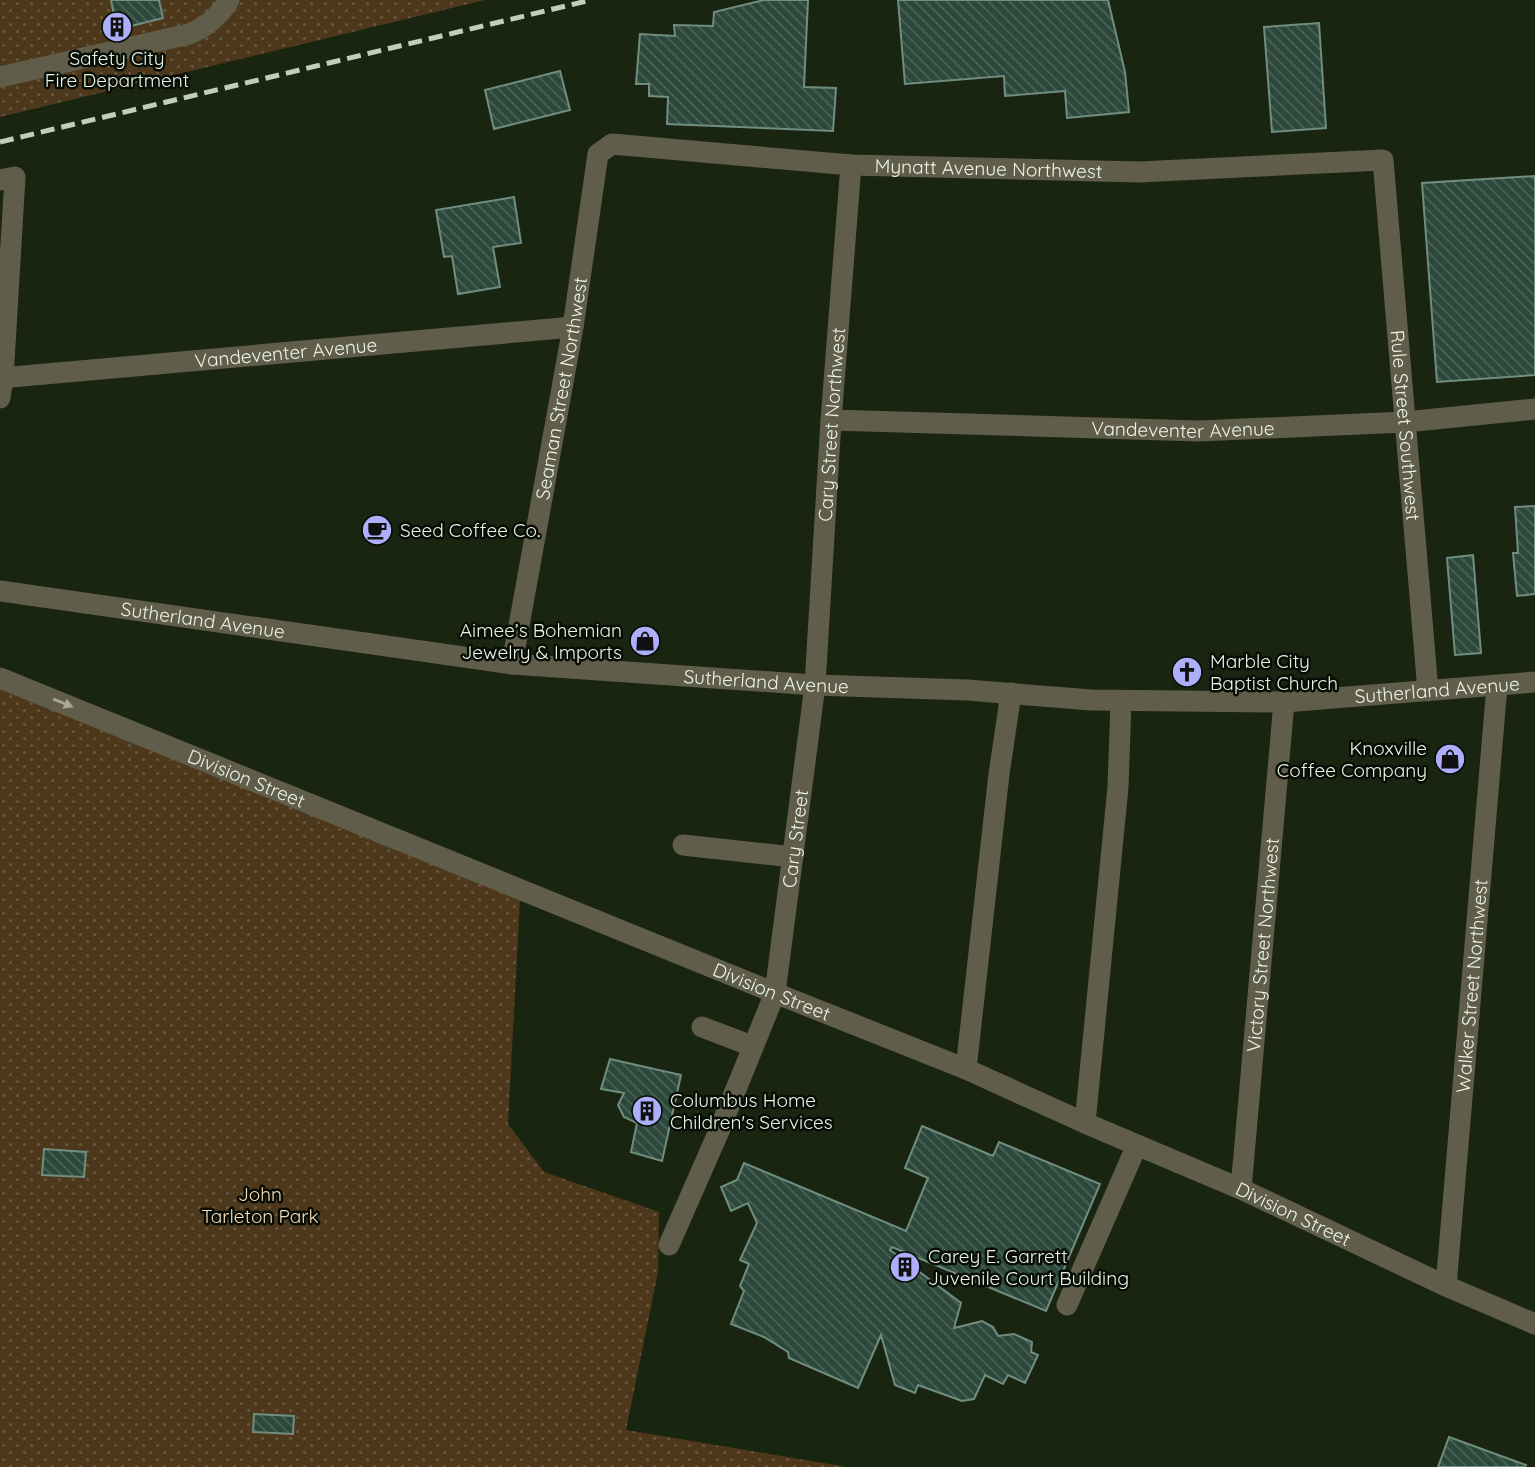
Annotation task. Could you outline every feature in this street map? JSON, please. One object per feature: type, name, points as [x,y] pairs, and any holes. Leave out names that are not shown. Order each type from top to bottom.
[{"type":"street","points":[[0,78],[189,34],[202,29],[222,13],[229,0]]},
{"type":"street","name":"Mynatt Avenue Northwest","points":[[598,154],[612,144],[851,165],[1139,172],[1383,160]]},
{"type":"street","name":"Seaman Street Northwest","points":[[512,664],[573,327],[598,154]]},
{"type":"street","name":"Rule Street Southwest","points":[[1383,160],[1428,691]]},
{"type":"street","name":"Cary Street Northwest","points":[[815,685],[831,420],[851,165]]},
{"type":"street","points":[[1,385],[7,179]]},
{"type":"street","name":"Vandeventer Avenue","points":[[1,385],[573,327]]},
{"type":"street","name":"Vandeventer Avenue","points":[[831,420],[1199,431],[1405,422],[1535,410]]},
{"type":"street","name":"Sutherland Avenue","points":[[0,591],[512,664],[815,685],[967,690],[1091,700],[1284,702],[1535,682]]},
{"type":"street","name":"Division Street","points":[[0,678],[966,1069],[1084,1123],[1241,1189],[1446,1286],[1535,1324]]},
{"type":"street","name":"Cary Street","points":[[668,1245],[719,1131],[775,993],[815,685]]},
{"type":"street","name":"Walker Street Northwest","points":[[1446,1286],[1497,687]]},
{"type":"street","points":[[966,1069],[999,774],[1011,693]]},
{"type":"street","points":[[1084,1123],[1118,787],[1121,701]]},
{"type":"street","name":"Victory Street Northwest","points":[[1241,1189],[1284,702]]},
{"type":"street","points":[[683,845],[793,857]]},
{"type":"street","points":[[702,1027],[752,1046]]},
{"type":"street","points":[[1068,1305],[1137,1145]]},
{"type":"green space","points":[[0,0],[485,0],[0,117]]},
{"type":"green space","name":"John Tarleton Park","points":[[0,687],[520,899],[508,1124],[544,1172],[659,1212],[658,1272],[626,1430],[847,1467],[0,1467]]},
{"type":"building","points":[[111,0],[159,0],[163,18],[127,27],[128,31],[110,35],[107,22],[115,20]]},
{"type":"building","points":[[764,0],[808,0],[804,87],[836,88],[833,131],[667,124],[668,97],[649,96],[649,84],[636,84],[640,34],[675,36],[674,25],[713,26],[714,12]]},
{"type":"building","points":[[898,0],[1108,0],[1125,72],[1129,112],[1067,118],[1065,91],[1005,96],[1004,76],[905,84]]},
{"type":"building","points":[[1319,23],[1326,128],[1272,132],[1264,27]]},
{"type":"building","points":[[560,71],[570,110],[494,129],[485,90]]},
{"type":"building","points":[[1535,176],[1535,375],[1437,382],[1422,183]]},
{"type":"building","points":[[514,197],[521,243],[493,247],[500,287],[458,294],[452,256],[444,257],[436,210]]},
{"type":"building","points":[[1535,506],[1535,594],[1517,596],[1513,553],[1518,553],[1515,507]]},
{"type":"building","points":[[1473,555],[1481,653],[1455,655],[1447,558]]},
{"type":"building","name":"Columbus Home Children's Services","points":[[610,1059],[681,1075],[662,1161],[631,1152],[637,1123],[624,1117],[618,1105],[624,1093],[601,1089]]},
{"type":"building","name":"Carey E. Garrett Juvenile Court Building","points":[[922,1126],[993,1156],[999,1142],[1100,1184],[1046,1311],[892,1247],[890,1250],[961,1303],[954,1328],[982,1321],[993,1327],[998,1336],[1014,1334],[1032,1342],[1031,1352],[1038,1355],[1025,1383],[1008,1375],[1003,1384],[985,1375],[974,1399],[962,1401],[918,1385],[915,1393],[895,1385],[881,1335],[858,1388],[789,1358],[788,1352],[764,1337],[731,1324],[744,1291],[740,1286],[749,1264],[740,1260],[757,1223],[748,1203],[731,1211],[721,1187],[737,1180],[744,1163],[906,1231],[928,1178],[905,1168]]},
{"type":"building","points":[[44,1149],[86,1152],[84,1177],[42,1175]]},
{"type":"building","points":[[254,1414],[294,1416],[293,1434],[253,1432]]},
{"type":"building","points":[[1449,1437],[1526,1465],[1438,1467]]},
{"type":"railway","points":[[0,142],[591,0]]},
{"type":"place","name":"Safety City Fire Department","points":[[117,27]]},
{"type":"place","name":"Seed Coffee Co.","points":[[377,530]]},
{"type":"place","name":"Aimee’s Bohemian Jewelry & Imports","points":[[645,641]]},
{"type":"place","name":"Marble City Baptist Church","points":[[1187,672]]},
{"type":"place","name":"Knoxville Coffee Company","points":[[1450,759]]},
{"type":"place","name":"Columbus Home Children's Services","points":[[647,1111]]},
{"type":"place","name":"Carey E. Garrett Juvenile Court Building","points":[[905,1267]]}]
